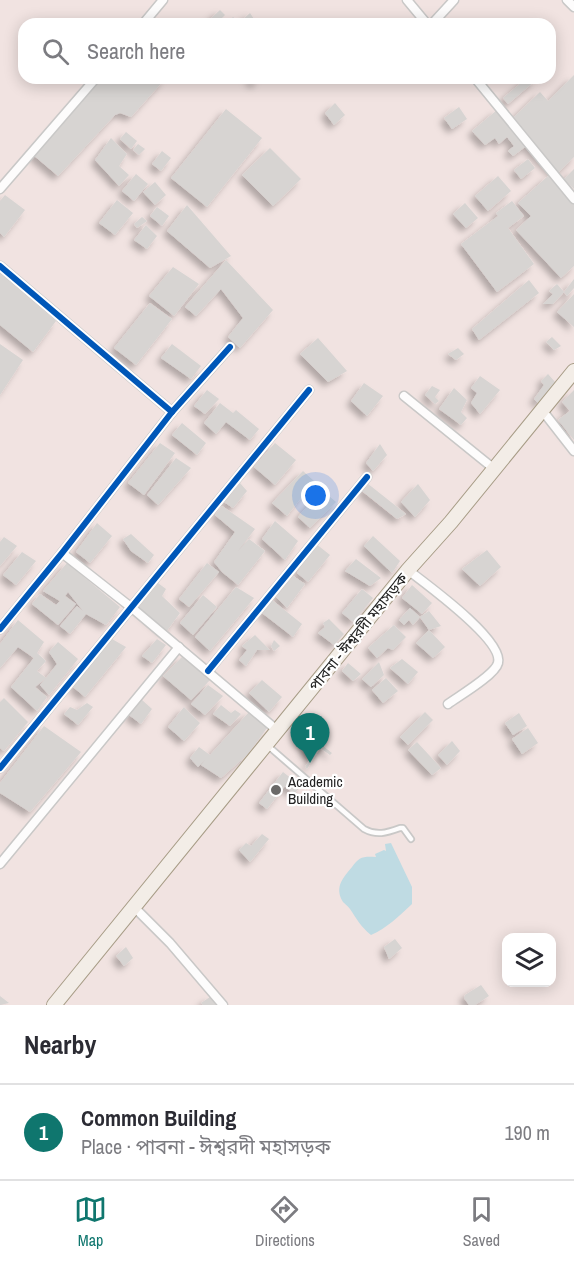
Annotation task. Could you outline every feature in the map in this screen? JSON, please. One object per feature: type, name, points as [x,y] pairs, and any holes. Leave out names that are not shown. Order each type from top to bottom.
[{"type":"main road","name":"পাবনা - ঈশ্বরদী মহাসড়ক","points":[[54,1005],[408,570],[451,522],[574,371]]},
{"type":"street","points":[[148,18],[164,0]]},
{"type":"street","points":[[407,0],[424,18]]},
{"type":"street","points":[[435,18],[454,0]]},
{"type":"street","points":[[567,0],[574,7]]},
{"type":"street","points":[[0,189],[91,84]]},
{"type":"street","points":[[480,84],[574,199]]},
{"type":"street","points":[[0,266],[172,412]]},
{"type":"street","points":[[0,629],[172,412],[230,347]]},
{"type":"street","points":[[0,768],[309,390]]},
{"type":"street","points":[[404,396],[493,468]]},
{"type":"street","points":[[542,410],[574,451]]},
{"type":"street","points":[[208,671],[367,477]]},
{"type":"street","points":[[62,553],[132,608],[278,731]]},
{"type":"street","points":[[408,570],[474,623],[487,637],[498,658],[498,664],[491,672],[448,704]]},
{"type":"street","points":[[0,864],[179,647]]},
{"type":"street","points":[[134,907],[170,943],[223,1005]]},
{"type":"lane","points":[[267,745],[364,829],[373,834],[382,834],[403,828],[411,839]]},
{"type":"shaded area","points":[[0,0],[574,0],[574,1005],[0,1005]]},
{"type":"water","points":[[391,843],[412,887],[412,904],[388,925],[371,935],[343,902],[339,892],[340,887],[343,879],[359,859],[376,857],[375,854],[386,851],[385,844]]},
{"type":"building","points":[[220,10],[225,15],[222,18],[211,18]]},
{"type":"building","points":[[574,75],[574,157],[556,175],[518,138],[525,147],[513,156],[508,151],[514,146],[507,137],[499,144],[495,138],[485,145],[472,131],[497,110],[516,134],[522,127],[513,118],[540,92],[548,101]]},
{"type":"building","points":[[94,84],[161,84],[131,117],[120,113],[115,115],[58,176],[32,154]]},
{"type":"building","points":[[520,84],[531,84],[508,104],[503,98]]},
{"type":"building","points":[[335,103],[345,115],[334,125],[325,113]]},
{"type":"building","points":[[459,107],[467,119],[452,129],[444,118]]},
{"type":"building","points":[[226,109],[262,138],[207,207],[171,178]]},
{"type":"building","points":[[126,132],[137,141],[131,149],[120,139]]},
{"type":"building","points":[[111,138],[127,154],[119,166],[129,175],[119,186],[95,160]]},
{"type":"building","points":[[138,144],[145,149],[139,155],[133,150]]},
{"type":"building","points":[[270,148],[301,179],[273,206],[242,175]]},
{"type":"building","points":[[162,151],[171,158],[161,171],[152,164]]},
{"type":"building","points":[[528,159],[535,168],[521,179],[514,170]]},
{"type":"building","points":[[574,169],[574,189],[564,179]]},
{"type":"building","points":[[136,174],[148,184],[134,201],[122,191]]},
{"type":"building","points":[[498,176],[511,191],[488,211],[475,196]]},
{"type":"building","points":[[548,176],[574,204],[574,266],[561,278],[516,230],[531,216],[518,203]]},
{"type":"building","points":[[155,182],[166,195],[155,205],[143,192]]},
{"type":"building","points":[[5,195],[25,210],[4,237],[0,233],[0,201]]},
{"type":"building","points":[[117,200],[133,213],[115,235],[99,223]]},
{"type":"building","points":[[512,201],[524,216],[508,228],[534,264],[497,292],[461,244],[498,216],[496,213]]},
{"type":"building","points":[[465,203],[478,218],[466,228],[453,214]]},
{"type":"building","points":[[187,205],[231,256],[210,268],[167,231]]},
{"type":"building","points":[[157,207],[169,216],[162,226],[150,216]]},
{"type":"building","points":[[142,217],[147,221],[137,228],[134,224]]},
{"type":"building","points":[[146,225],[157,236],[147,249],[134,240]]},
{"type":"building","points":[[226,260],[273,310],[240,348],[228,337],[243,318],[221,289],[196,316],[185,307]]},
{"type":"building","points":[[173,267],[199,284],[174,316],[149,296]]},
{"type":"building","points":[[0,273],[56,321],[33,352],[0,325]]},
{"type":"building","points":[[574,279],[574,288],[567,296],[564,292]]},
{"type":"building","points":[[529,280],[539,293],[479,340],[472,329]]},
{"type":"building","points":[[557,284],[564,292],[553,304],[543,304],[553,294],[549,291]]},
{"type":"building","points":[[574,294],[574,327],[557,312]]},
{"type":"building","points":[[150,303],[172,319],[136,365],[114,348]]},
{"type":"building","points":[[552,337],[561,346],[554,350],[546,342]]},
{"type":"building","points":[[318,338],[347,371],[328,382],[300,354]]},
{"type":"building","points":[[0,344],[23,360],[0,395]]},
{"type":"building","points":[[172,344],[201,366],[191,379],[161,358]]},
{"type":"building","points":[[458,348],[464,354],[456,360],[448,354]]},
{"type":"building","points":[[548,374],[556,383],[539,404],[534,399],[544,385],[541,381]]},
{"type":"building","points":[[480,376],[500,390],[480,414],[471,403],[477,393],[471,388]]},
{"type":"building","points":[[364,383],[383,396],[367,416],[351,401]]},
{"type":"building","points":[[432,386],[440,390],[435,397],[439,401],[435,404],[425,395]]},
{"type":"building","points":[[454,388],[467,400],[461,412],[467,418],[461,425],[439,409]]},
{"type":"building","points":[[207,390],[219,399],[205,414],[194,406]]},
{"type":"building","points":[[574,390],[574,440],[558,420],[570,411],[562,402]]},
{"type":"building","points":[[220,403],[233,413],[236,410],[259,429],[250,440],[226,422],[216,434],[204,423]]},
{"type":"building","points":[[182,423],[206,443],[197,455],[172,435]]},
{"type":"building","points":[[160,443],[175,453],[144,495],[128,483]]},
{"type":"building","points":[[275,443],[296,460],[275,485],[254,467]]},
{"type":"building","points":[[380,444],[387,455],[373,471],[366,463]]},
{"type":"building","points":[[176,458],[191,468],[158,505],[147,495]]},
{"type":"building","points":[[303,471],[314,481],[287,516],[272,503]]},
{"type":"building","points":[[240,483],[247,491],[233,508],[224,502]]},
{"type":"building","points":[[367,483],[406,514],[397,519],[362,491]]},
{"type":"building","points":[[418,484],[430,500],[415,517],[401,502]]},
{"type":"building","points":[[322,490],[336,502],[310,528],[298,517]]},
{"type":"building","points":[[222,506],[255,529],[238,551],[249,539],[265,551],[238,585],[214,562],[235,532],[215,515]]},
{"type":"building","points":[[275,521],[298,541],[285,560],[262,539]]},
{"type":"building","points":[[97,523],[112,536],[90,563],[76,552]]},
{"type":"building","points":[[131,534],[154,555],[148,563],[131,551],[123,539]]},
{"type":"building","points":[[373,536],[400,561],[392,573],[364,546]]},
{"type":"building","points":[[4,537],[17,546],[0,566],[0,542]]},
{"type":"building","points":[[315,543],[330,555],[308,582],[297,573]]},
{"type":"building","points":[[487,550],[501,567],[480,586],[462,569]]},
{"type":"building","points":[[22,552],[36,561],[16,585],[3,575]]},
{"type":"building","points":[[356,559],[381,578],[370,586],[345,571]]},
{"type":"building","points":[[67,563],[120,607],[106,625],[86,614],[70,634],[60,626],[77,606],[83,611],[68,592],[65,596],[76,604],[58,625],[32,604],[40,594],[56,605],[60,601],[43,591]]},
{"type":"building","points":[[207,563],[219,572],[189,607],[179,599]]},
{"type":"building","points":[[293,576],[305,584],[287,608],[276,597]]},
{"type":"building","points":[[158,583],[166,589],[162,596],[180,613],[166,632],[139,607]]},
{"type":"building","points":[[412,585],[432,603],[422,614],[402,598]]},
{"type":"building","points":[[236,587],[254,598],[210,651],[195,637]]},
{"type":"building","points":[[362,589],[373,598],[353,622],[342,613]]},
{"type":"building","points":[[203,595],[217,607],[193,635],[180,623]]},
{"type":"building","points":[[272,600],[302,624],[293,637],[262,613]]},
{"type":"building","points":[[410,608],[420,617],[413,625],[409,620],[404,625],[399,620]]},
{"type":"building","points":[[429,611],[441,626],[429,630],[420,617]]},
{"type":"building","points":[[329,619],[344,634],[334,645],[318,633],[325,627],[323,623]]},
{"type":"building","points":[[18,620],[44,642],[37,653],[46,661],[37,671],[46,678],[35,687],[47,697],[37,711],[11,687],[34,658],[18,647],[0,668],[0,644]]},
{"type":"building","points":[[394,625],[406,637],[393,650],[388,648],[377,658],[368,648]]},
{"type":"building","points":[[429,630],[445,647],[433,658],[416,643]]},
{"type":"building","points":[[255,635],[270,650],[257,650],[246,666],[239,660],[247,650],[242,646]]},
{"type":"building","points":[[112,639],[126,647],[85,697],[73,687]]},
{"type":"building","points":[[157,639],[166,645],[152,663],[142,656]]},
{"type":"building","points":[[274,640],[280,646],[274,651],[271,646]]},
{"type":"building","points":[[58,642],[78,659],[49,695],[40,685],[57,664],[49,652]]},
{"type":"building","points":[[182,657],[210,680],[191,700],[163,676]]},
{"type":"building","points":[[402,659],[418,672],[408,684],[390,668]]},
{"type":"building","points":[[379,662],[384,675],[371,687],[362,679]]},
{"type":"building","points":[[348,663],[361,674],[353,681],[342,671]]},
{"type":"building","points":[[386,678],[398,691],[383,703],[372,690]]},
{"type":"building","points":[[262,680],[282,697],[269,712],[249,693]]},
{"type":"building","points":[[208,685],[223,696],[205,715],[191,704]]},
{"type":"building","points":[[4,698],[28,722],[4,751],[0,748],[0,702]]},
{"type":"building","points":[[141,699],[152,709],[141,724],[129,715]]},
{"type":"building","points":[[87,703],[93,707],[78,725],[64,714],[70,707],[77,710]]},
{"type":"building","points":[[221,705],[231,713],[235,710],[241,714],[230,726],[213,714]]},
{"type":"building","points":[[184,707],[200,723],[184,741],[168,727]]},
{"type":"building","points":[[249,712],[267,728],[247,755],[221,778],[201,765],[205,760],[198,767],[190,758],[199,747],[210,755]]},
{"type":"building","points":[[425,712],[433,720],[408,745],[400,737]]},
{"type":"building","points":[[519,713],[527,726],[513,735],[505,723]]},
{"type":"building","points":[[44,726],[81,752],[30,812],[0,793],[0,783]]},
{"type":"building","points":[[528,728],[538,743],[522,754],[512,739]]},
{"type":"building","points":[[316,733],[325,739],[323,746],[332,753],[330,755],[320,748],[307,769],[305,767],[312,757],[303,751],[308,744],[304,741],[308,736],[312,739]]},
{"type":"building","points":[[452,741],[460,751],[447,765],[438,755]]},
{"type":"building","points":[[417,742],[441,768],[432,775],[408,750]]},
{"type":"building","name":"Academic Building","points":[[283,772],[301,786],[294,794],[285,786],[267,809],[259,803]]},
{"type":"building","points":[[262,834],[269,839],[250,862],[239,850],[246,843],[251,846]]},
{"type":"building","points":[[395,939],[402,948],[389,959],[384,947]]},
{"type":"building","points":[[126,947],[133,958],[124,966],[116,956]]},
{"type":"building","points":[[481,985],[489,996],[475,1005],[469,1005],[464,998],[465,995]]},
{"type":"building","points":[[0,996],[9,1003],[0,1005]]},
{"type":"building","points":[[210,997],[216,1005],[201,1003]]},
{"type":"cycle path","points":[[0,266],[172,412]]},
{"type":"cycle path","points":[[0,629],[172,412],[230,347]]},
{"type":"cycle path","points":[[0,768],[309,390]]},
{"type":"cycle path","points":[[208,671],[367,477]]},
{"type":"place","name":"Common Building","points":[[310,763]]},
{"type":"place","name":"Academic Building","points":[[276,790]]}]
